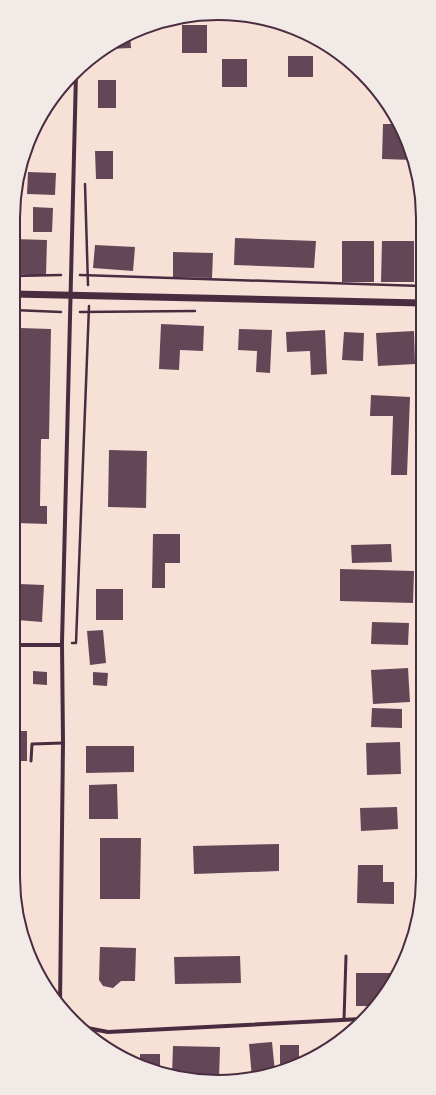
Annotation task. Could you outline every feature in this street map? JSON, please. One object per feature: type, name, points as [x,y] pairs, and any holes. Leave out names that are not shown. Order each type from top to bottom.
[{"type":"street","points":[[60,997],[63,743],[62,645],[76,80]]},
{"type":"street","points":[[20,294],[416,303]]},
{"type":"street","points":[[20,644],[62,645]]},
{"type":"street","points":[[90,1029],[108,1032],[356,1019]]},
{"type":"lane","points":[[31,761],[32,744],[63,743]]},
{"type":"lane","points":[[344,1020],[346,956]]},
{"type":"path","points":[[76,643],[88,296],[85,180]]},
{"type":"path","points":[[20,276],[87,275],[416,286]]},
{"type":"building","points":[[182,25],[207,25],[207,53],[182,53]]},
{"type":"building","points":[[130,40],[131,48],[116,49]]},
{"type":"building","points":[[288,56],[313,56],[313,77],[288,77]]},
{"type":"building","points":[[222,59],[247,59],[247,87],[222,87]]},
{"type":"building","points":[[98,80],[116,80],[116,108],[98,108]]},
{"type":"building","points":[[383,124],[392,124],[401,142],[407,160],[382,159]]},
{"type":"building","points":[[95,151],[113,151],[113,179],[96,179]]},
{"type":"building","points":[[28,172],[56,173],[55,195],[27,194]]},
{"type":"building","points":[[33,207],[53,208],[52,232],[33,232]]},
{"type":"building","points":[[235,238],[316,241],[314,268],[234,265]]},
{"type":"building","points":[[20,239],[47,240],[46,276],[20,274]]},
{"type":"building","points":[[342,241],[374,241],[374,282],[342,282]]},
{"type":"building","points":[[382,241],[414,241],[414,282],[381,282]]},
{"type":"building","points":[[95,245],[135,247],[133,271],[93,268]]},
{"type":"building","points":[[173,252],[213,253],[212,278],[173,277]]},
{"type":"building","points":[[161,324],[204,326],[203,351],[180,350],[179,370],[159,369]]},
{"type":"building","points":[[20,328],[51,329],[49,439],[41,439],[40,506],[47,506],[47,524],[20,523]]},
{"type":"building","points":[[239,329],[272,330],[270,373],[256,372],[257,351],[238,350]]},
{"type":"building","points":[[325,330],[327,374],[311,375],[310,351],[287,352],[286,332]]},
{"type":"building","points":[[414,331],[415,364],[378,366],[376,333]]},
{"type":"building","points":[[344,332],[364,333],[363,361],[342,360]]},
{"type":"building","points":[[371,395],[410,397],[407,475],[391,475],[393,416],[370,416]]},
{"type":"building","points":[[109,450],[147,451],[146,508],[108,507]]},
{"type":"building","points":[[153,534],[180,534],[180,563],[165,563],[165,588],[152,588]]},
{"type":"building","points":[[391,544],[392,562],[352,563],[351,545]]},
{"type":"building","points":[[340,569],[414,571],[413,603],[340,601]]},
{"type":"building","points":[[20,584],[44,585],[42,622],[20,620]]},
{"type":"building","points":[[96,589],[123,589],[123,620],[96,620]]},
{"type":"building","points":[[372,622],[409,623],[408,645],[371,644]]},
{"type":"building","points":[[103,630],[106,663],[90,665],[87,631]]},
{"type":"building","points":[[408,668],[410,702],[373,704],[371,670]]},
{"type":"building","points":[[33,671],[47,672],[47,685],[33,684]]},
{"type":"building","points":[[93,672],[108,673],[107,686],[93,685]]},
{"type":"building","points":[[372,708],[402,709],[402,728],[371,727]]},
{"type":"building","points":[[20,731],[27,731],[27,761],[20,761]]},
{"type":"building","points":[[400,742],[401,774],[367,775],[366,743]]},
{"type":"building","points":[[86,746],[134,746],[134,772],[86,773]]},
{"type":"building","points":[[117,784],[118,819],[89,819],[89,785]]},
{"type":"building","points":[[397,807],[398,829],[361,831],[360,808]]},
{"type":"building","points":[[100,838],[141,838],[140,899],[100,899]]},
{"type":"building","points":[[279,844],[279,871],[194,874],[193,846]]},
{"type":"building","points":[[358,865],[383,865],[383,882],[394,882],[394,904],[357,903]]},
{"type":"building","points":[[100,947],[136,948],[135,981],[121,981],[113,988],[103,986],[99,980]]},
{"type":"building","points":[[240,956],[241,983],[175,984],[174,957]]},
{"type":"building","points":[[356,973],[391,973],[383,987],[369,1006],[356,1006]]},
{"type":"building","points":[[272,1042],[274,1066],[251,1072],[249,1044]]},
{"type":"building","points":[[280,1045],[299,1045],[299,1058],[280,1065]]},
{"type":"building","points":[[173,1046],[220,1047],[219,1075],[205,1075],[172,1069]]},
{"type":"building","points":[[140,1054],[160,1054],[160,1066],[142,1060],[140,1059]]}]
